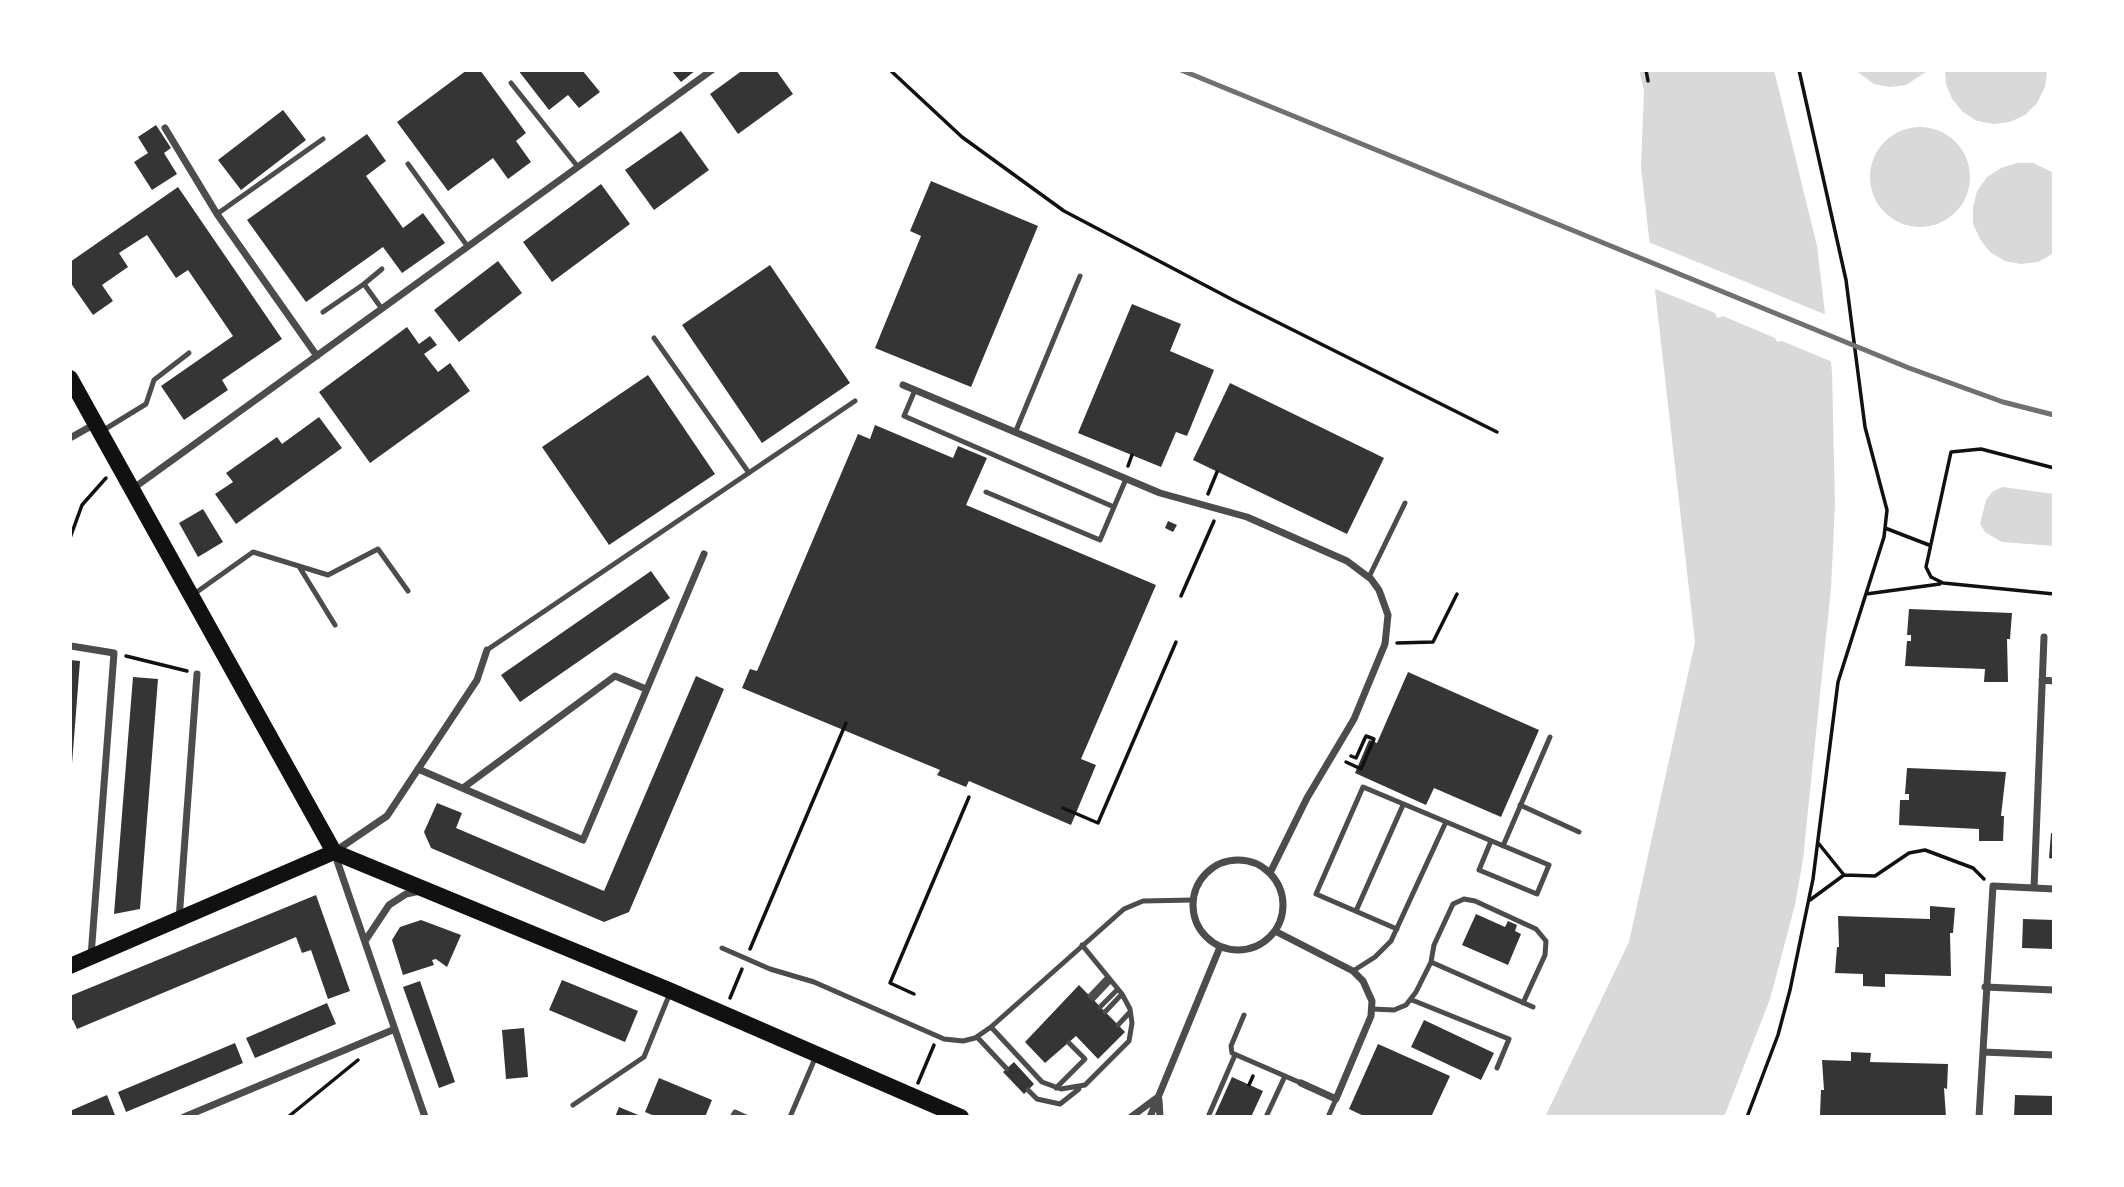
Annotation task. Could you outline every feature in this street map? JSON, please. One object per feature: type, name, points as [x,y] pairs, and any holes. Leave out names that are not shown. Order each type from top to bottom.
[{"type":"main road","points":[[70,378],[130,491],[334,852],[671,990],[961,1117]]},
{"type":"main road","points":[[70,966],[334,852]]},
{"type":"street","points":[[130,491],[712,70]]},
{"type":"street","points":[[165,128],[217,214],[317,356]]},
{"type":"street","points":[[903,385],[1175,498],[1247,517],[1347,561],[1369,577],[1380,590],[1388,615],[1385,644],[1354,719],[1307,798],[1270,873]]},
{"type":"street","points":[[70,438],[97,428]]},
{"type":"street","points":[[418,769],[583,840],[704,554]]},
{"type":"street","points":[[2034,888],[2044,637]]},
{"type":"street","points":[[71,646],[114,653],[91,957]]},
{"type":"street","points":[[425,1117],[334,852],[387,816],[477,680],[487,650]]},
{"type":"street","points":[[179,920],[197,674]]},
{"type":"street","points":[[463,788],[615,676],[646,689]]},
{"type":"street","points":[[2042,680],[2054,681]]},
{"type":"street","points":[[1248,861],[1270,873],[1279,886],[1283,901],[1282,917],[1265,942],[1250,949],[1235,951],[1220,947],[1199,928],[1193,900],[1203,877],[1224,862],[1248,861]]},
{"type":"street","points":[[1979,1117],[1993,886],[2054,889]]},
{"type":"street","points":[[365,942],[381,913],[396,900],[406,894],[428,890]]},
{"type":"street","points":[[1275,931],[1353,971],[1367,987],[1372,1009],[1336,1099],[1301,1083]]},
{"type":"street","points":[[1150,1117],[1220,947]]},
{"type":"street","points":[[1985,987],[2054,990]]},
{"type":"street","points":[[184,1117],[395,1029]]},
{"type":"street","points":[[1983,1052],[2054,1055]]},
{"type":"street","points":[[1131,1117],[1158,1096]]},
{"type":"street","points":[[1158,1096],[1160,1117]]},
{"type":"lane","points":[[511,83],[578,167]]},
{"type":"lane","points":[[217,214],[323,139]]},
{"type":"lane","points":[[408,164],[468,247]]},
{"type":"lane","points":[[323,312],[382,269]]},
{"type":"lane","points":[[1015,433],[1080,276]]},
{"type":"lane","points":[[364,284],[382,309]]},
{"type":"lane","points":[[653,338],[749,472]]},
{"type":"lane","points":[[97,428],[146,404],[154,380],[189,353]]},
{"type":"lane","points":[[915,390],[904,416],[1114,507]]},
{"type":"lane","points":[[487,650],[855,401]]},
{"type":"lane","points":[[986,492],[1100,540],[1126,479]]},
{"type":"lane","points":[[1369,577],[1405,503]]},
{"type":"lane","points":[[191,596],[253,552],[328,575],[378,549],[408,591]]},
{"type":"lane","points":[[300,568],[335,625]]},
{"type":"lane","points":[[1503,846],[1550,737]]},
{"type":"lane","points":[[1397,929],[1316,894],[1363,787],[1445,824],[1491,841],[1549,865],[1537,894],[1479,870],[1491,841]]},
{"type":"lane","points":[[1356,911],[1403,805]]},
{"type":"lane","points":[[1520,805],[1579,832]]},
{"type":"lane","points":[[1353,971],[1382,951],[1397,929],[1445,824]]},
{"type":"lane","points":[[1372,1009],[1394,1010],[1412,1000],[1431,962],[1434,945],[1453,904],[1464,899],[1475,901],[1536,929],[1546,941],[1545,955],[1523,1003]]},
{"type":"lane","points":[[722,948],[814,982],[938,1036],[956,1041],[976,1037],[991,1027],[1130,905],[1143,901],[1193,900]]},
{"type":"lane","points":[[1028,1090],[1037,1099],[1060,1104],[1129,1041],[1130,1012],[1120,992],[1083,945]]},
{"type":"lane","points":[[1431,962],[1533,1007]]},
{"type":"lane","points":[[1091,998],[1109,979]]},
{"type":"lane","points":[[573,1105],[644,1057],[671,990]]},
{"type":"lane","points":[[1102,1009],[1120,992]]},
{"type":"lane","points":[[1412,1000],[1509,1039],[1497,1068]]},
{"type":"lane","points":[[1118,1025],[1130,1012]]},
{"type":"lane","points":[[1244,1015],[1231,1046],[1235,1055],[1301,1083]]},
{"type":"lane","points":[[991,1027],[1035,1077],[1056,1088],[1073,1089],[1085,1084]]},
{"type":"lane","points":[[976,1037],[1007,1069]]},
{"type":"lane","points":[[1069,1043],[1085,1059]]},
{"type":"lane","points":[[1056,1088],[1091,1052]]},
{"type":"lane","points":[[790,1117],[818,1053]]},
{"type":"lane","points":[[1208,1117],[1235,1055]]},
{"type":"lane","points":[[1266,1117],[1285,1076]]},
{"type":"lane","points":[[1328,1117],[1336,1099]]},
{"type":"lane","points":[[732,1117],[734,1112],[746,1117]]},
{"type":"path","points":[[890,70],[962,137],[1064,211],[1233,300],[1497,432]]},
{"type":"path","points":[[1646,70],[1648,81]]},
{"type":"path","points":[[1746,1117],[1785,1013],[1819,844],[1838,682],[1885,528],[1887,510],[1862,410],[1846,279],[1799,70]]},
{"type":"path","points":[[1943,583],[1927,573],[1929,545],[1951,452],[1981,449],[2054,468]]},
{"type":"path","points":[[1128,466],[1132,455]]},
{"type":"path","points":[[70,538],[82,505],[117,465]]},
{"type":"path","points":[[1208,494],[1217,472]]},
{"type":"path","points":[[1181,596],[1214,521]]},
{"type":"path","points":[[1885,528],[1929,545]]},
{"type":"path","points":[[1866,594],[1943,583],[2054,594]]},
{"type":"path","points":[[1385,644],[1433,642],[1457,594]]},
{"type":"path","points":[[1063,808],[1098,823],[1176,642]]},
{"type":"path","points":[[114,653],[197,674]]},
{"type":"path","points":[[724,1013],[846,723]]},
{"type":"path","points":[[1346,762],[1361,769],[1374,739],[1366,736],[1356,758],[1350,756]]},
{"type":"path","points":[[914,995],[890,983],[969,797]]},
{"type":"path","points":[[1819,844],[1844,875]]},
{"type":"path","points":[[1809,901],[1844,875],[1875,876],[1909,853],[1925,850],[1973,868],[1993,886]]},
{"type":"path","points":[[913,1096],[938,1036]]},
{"type":"path","points":[[288,1117],[363,1056]]},
{"type":"shaded area","points":[[1639,70],[1774,70],[1817,246],[1832,372],[1835,504],[1831,588],[1803,859],[1795,905],[1770,999],[1724,1117],[1545,1117],[1629,942],[1695,642],[1641,167],[1644,91]]},
{"type":"shaded area","points":[[1855,70],[1929,70],[1906,85],[1890,87],[1874,84]]},
{"type":"shaded area","points":[[1945,70],[2047,71],[2045,87],[2037,103],[2025,115],[2010,122],[1994,124],[1977,121],[1963,112],[1952,99],[1946,84]]},
{"type":"shaded area","points":[[1910,127],[1930,127],[1956,141],[1967,158],[1970,177],[1967,196],[1956,213],[1930,227],[1910,227],[1892,219],[1878,205],[1870,187],[1870,167],[1878,149],[1892,135]]},
{"type":"shaded area","points":[[2017,163],[2033,163],[2054,173],[2054,253],[2038,262],[2021,264],[2005,261],[1990,252],[1973,224],[1977,191],[1987,177],[2001,168]]},
{"type":"shaded area","points":[[2002,487],[2054,494],[2054,546],[2002,542],[1985,532],[1980,524],[1986,500],[1992,492]]},
{"type":"pier","points":[[1646,241],[1829,316],[1835,363],[1782,341],[1777,342],[1775,338],[1723,316],[1717,318],[1715,313],[1653,288]]},
{"type":"building","points":[[467,70],[480,70],[526,133],[516,141],[531,162],[508,179],[493,158],[448,191],[397,122]]},
{"type":"building","points":[[518,70],[582,70],[600,92],[579,108],[568,95],[549,110]]},
{"type":"building","points":[[671,70],[696,70],[681,82]]},
{"type":"building","points":[[743,70],[776,70],[793,94],[738,134],[710,94]]},
{"type":"building","points":[[283,110],[306,140],[241,190],[218,160]]},
{"type":"building","points":[[156,125],[171,148],[164,153],[177,174],[152,190],[134,162],[148,153],[138,137]]},
{"type":"building","points":[[681,131],[709,170],[654,210],[625,170]]},
{"type":"building","points":[[367,134],[386,161],[366,176],[403,228],[423,213],[445,243],[402,273],[383,247],[306,302],[247,220]]},
{"type":"building","points":[[931,181],[1038,226],[971,387],[875,348],[921,236],[910,231]]},
{"type":"building","points":[[601,184],[630,224],[552,282],[523,242]]},
{"type":"building","points":[[178,187],[282,339],[222,380],[228,390],[184,420],[161,386],[233,336],[188,270],[176,278],[147,235],[119,253],[128,267],[102,285],[113,301],[93,315],[70,282],[70,262]]},
{"type":"building","points":[[498,261],[522,293],[459,342],[434,310]]},
{"type":"building","points":[[770,265],[850,383],[762,443],[682,325]]},
{"type":"building","points":[[1132,304],[1181,324],[1170,351],[1214,370],[1187,436],[1176,432],[1161,467],[1078,433]]},
{"type":"building","points":[[407,327],[419,344],[430,336],[437,345],[424,354],[438,372],[450,363],[470,391],[370,463],[319,392]]},
{"type":"building","points":[[648,375],[715,474],[609,545],[542,447]]},
{"type":"building","points":[[1230,383],[1384,458],[1347,534],[1193,460]]},
{"type":"building","points":[[319,417],[342,448],[236,524],[215,494],[233,482],[226,473],[277,437],[282,444]]},
{"type":"building","points":[[875,425],[953,458],[958,446],[987,458],[966,505],[1156,585],[1081,759],[1096,765],[1071,825],[969,781],[966,787],[937,775],[940,770],[742,688],[750,669],[757,671],[858,434],[870,439]]},
{"type":"building","points":[[203,509],[223,542],[198,557],[179,523]]},
{"type":"building","points":[[1168,521],[1177,525],[1173,532],[1165,528]]},
{"type":"building","points":[[651,571],[670,598],[520,702],[501,675]]},
{"type":"building","points":[[1909,609],[2012,613],[2010,639],[2007,639],[2008,682],[1984,682],[1985,669],[1905,666],[1907,641],[1911,641],[1911,635],[1907,635]]},
{"type":"building","points":[[70,660],[80,661],[72,764],[70,764]]},
{"type":"building","points":[[1408,672],[1539,730],[1501,817],[1434,788],[1426,805],[1355,773],[1369,740],[1377,743]]},
{"type":"building","points":[[696,676],[724,689],[629,912],[604,922],[431,848],[424,832],[437,803],[462,813],[456,828],[604,891]]},
{"type":"building","points":[[133,677],[158,679],[140,909],[114,914]]},
{"type":"building","points":[[1907,768],[2006,772],[2001,816],[2004,816],[2003,841],[1979,841],[1979,829],[1899,825],[1900,800],[1909,800],[1909,794],[1905,794]]},
{"type":"building","points":[[2051,833],[2054,833],[2054,859],[2049,858]]},
{"type":"building","points":[[316,895],[350,991],[328,999],[311,950],[302,953],[296,937],[77,1029],[73,1020],[70,1021],[70,996]]},
{"type":"building","points":[[1930,906],[1955,908],[1953,933],[1950,933],[1951,976],[1885,974],[1885,987],[1863,986],[1863,974],[1835,973],[1839,947],[1838,916],[1930,919]]},
{"type":"building","points":[[1476,914],[1505,927],[1508,921],[1517,925],[1515,931],[1521,934],[1508,965],[1462,945]]},
{"type":"building","points":[[2023,919],[2054,920],[2054,949],[2022,948]]},
{"type":"building","points":[[421,920],[461,935],[447,967],[436,959],[432,960],[434,965],[403,975],[392,940],[400,927]]},
{"type":"building","points":[[562,980],[638,1011],[625,1042],[549,1010]]},
{"type":"building","points":[[420,981],[455,1082],[439,1088],[403,987]]},
{"type":"building","points":[[1079,985],[1125,1032],[1098,1059],[1076,1036],[1045,1063],[1025,1042]]},
{"type":"building","points":[[327,1003],[336,1024],[255,1058],[246,1038]]},
{"type":"building","points":[[1424,1020],[1494,1053],[1481,1080],[1411,1047]]},
{"type":"building","points":[[524,1028],[528,1077],[506,1079],[502,1030]]},
{"type":"building","points":[[235,1043],[243,1063],[126,1112],[118,1092]]},
{"type":"building","points":[[1378,1044],[1450,1076],[1431,1117],[1366,1117],[1349,1109]]},
{"type":"building","points":[[1851,1052],[1871,1053],[1870,1062],[1948,1064],[1947,1089],[1944,1088],[1946,1117],[1820,1115],[1821,1090],[1824,1090],[1822,1060],[1851,1061]]},
{"type":"building","points":[[1014,1062],[1034,1084],[1024,1094],[1003,1072]]},
{"type":"building","points":[[1232,1077],[1263,1091],[1251,1117],[1214,1117]]},
{"type":"building","points":[[659,1078],[712,1100],[705,1117],[657,1117],[645,1112]]},
{"type":"building","points":[[107,1095],[115,1115],[70,1117],[70,1111]]},
{"type":"building","points":[[2015,1095],[2054,1096],[2054,1117],[2014,1117]]},
{"type":"building","points":[[619,1107],[643,1117],[615,1117]]},
{"type":"railway","points":[[1181,70],[1909,368],[2003,402],[2054,415]]}]
